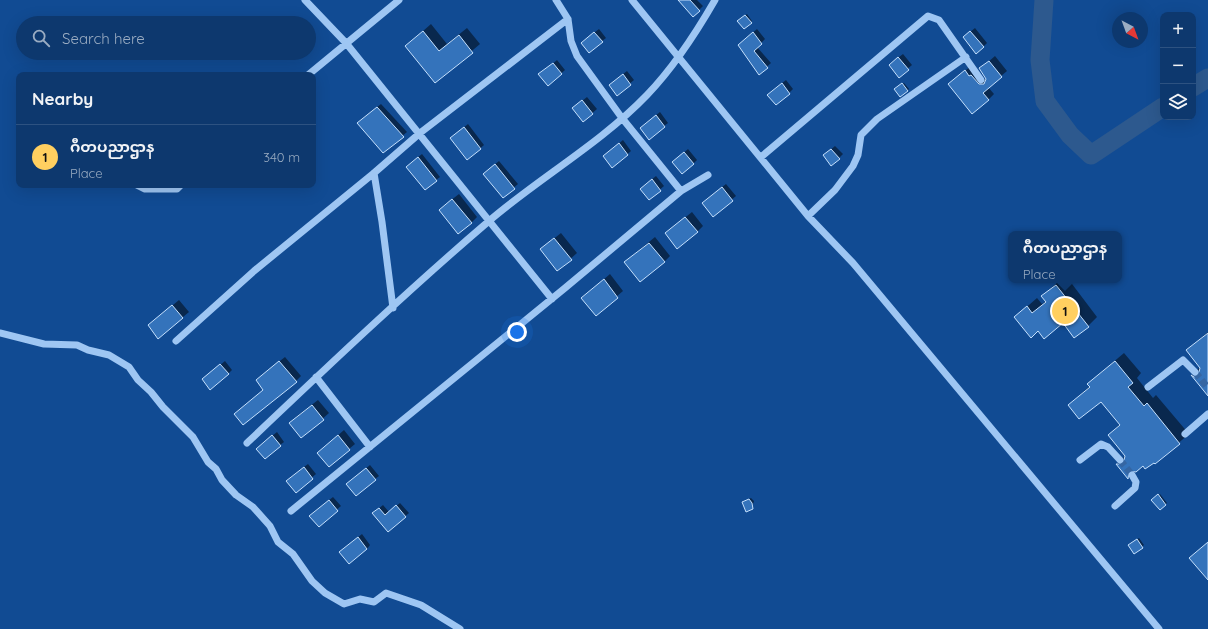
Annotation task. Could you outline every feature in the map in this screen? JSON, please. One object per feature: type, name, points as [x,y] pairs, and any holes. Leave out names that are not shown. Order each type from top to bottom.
[{"type":"street","points":[[305,0],[346,43],[420,133],[552,299]]},
{"type":"street","points":[[312,72],[399,0]]},
{"type":"street","points":[[556,0],[568,19],[571,41],[577,56],[622,118],[681,191]]},
{"type":"street","points":[[632,0],[808,216],[854,263],[1159,629]]},
{"type":"street","points":[[246,443],[316,377],[490,220],[622,118],[647,95],[678,57],[703,21],[715,0]]},
{"type":"street","points":[[761,157],[928,16],[938,20],[981,80]]},
{"type":"street","points":[[176,341],[254,271],[374,174],[420,133],[568,19]]},
{"type":"street","points":[[808,216],[835,190],[853,166],[858,155],[861,135],[866,129],[877,119],[966,58]]},
{"type":"street","points":[[374,174],[393,308]]},
{"type":"street","points":[[291,511],[552,299],[681,191],[708,175]]},
{"type":"street","points":[[143,188],[178,188]]},
{"type":"street","points":[[0,333],[44,344],[77,345],[88,350],[109,355],[129,368],[163,407],[194,437],[202,454],[216,469],[222,480],[236,495],[253,507],[266,521],[278,542],[293,554],[312,581],[325,593],[344,604],[360,599],[374,602],[386,592],[421,605],[460,629]]},
{"type":"street","points":[[1148,387],[1183,360],[1195,372]]},
{"type":"street","points":[[316,377],[370,447]]},
{"type":"street","points":[[1184,434],[1208,414]]},
{"type":"street","points":[[1080,460],[1101,444],[1108,447],[1120,460]]},
{"type":"street","points":[[1115,506],[1135,488],[1136,482],[1132,475]]},
{"type":"building","points":[[678,0],[690,0],[700,11],[693,17]]},
{"type":"building","points":[[745,15],[752,23],[744,29],[737,21]]},
{"type":"building","points":[[423,31],[439,51],[459,35],[473,53],[435,83],[405,46]]},
{"type":"building","points":[[970,31],[984,47],[976,54],[963,37]]},
{"type":"building","points":[[594,32],[603,42],[589,53],[581,43]]},
{"type":"building","points":[[753,32],[762,44],[754,51],[768,68],[759,75],[738,45]]},
{"type":"building","points":[[898,57],[909,70],[899,78],[889,65]]},
{"type":"building","points":[[989,61],[1002,77],[983,93],[989,100],[972,114],[948,84],[965,70],[969,76],[971,75],[979,84],[984,84],[986,79],[979,68]]},
{"type":"building","points":[[553,63],[562,74],[548,86],[538,74]]},
{"type":"building","points":[[623,74],[631,85],[617,96],[609,85]]},
{"type":"building","points":[[782,83],[790,94],[776,105],[767,95]]},
{"type":"building","points":[[902,83],[908,91],[900,97],[894,89]]},
{"type":"building","points":[[582,100],[593,114],[583,122],[572,108]]},
{"type":"building","points":[[377,107],[404,137],[383,153],[357,123]]},
{"type":"building","points":[[656,115],[665,127],[649,140],[640,128]]},
{"type":"building","points":[[464,127],[481,149],[467,160],[450,138]]},
{"type":"building","points":[[619,143],[628,155],[612,168],[603,156]]},
{"type":"building","points":[[831,149],[840,159],[831,166],[823,155]]},
{"type":"building","points":[[684,152],[694,164],[682,174],[672,162]]},
{"type":"building","points":[[418,157],[437,181],[425,190],[406,167]]},
{"type":"building","points":[[495,164],[515,189],[503,198],[483,174]]},
{"type":"building","points":[[652,179],[661,191],[649,200],[640,189]]},
{"type":"building","points":[[722,187],[733,201],[713,217],[702,203]]},
{"type":"building","points":[[452,199],[472,223],[458,234],[439,210]]},
{"type":"building","points":[[685,217],[698,232],[677,249],[665,233]]},
{"type":"building","points":[[554,238],[572,260],[557,271],[540,249]]},
{"type":"building","points":[[649,243],[665,262],[640,282],[624,262]]},
{"type":"building","points":[[604,279],[618,298],[596,316],[581,298]]},
{"type":"building","points":[[1056,285],[1089,327],[1074,338],[1063,323],[1044,339],[1038,331],[1031,338],[1014,317],[1027,306],[1032,313],[1046,302],[1041,296]]},
{"type":"building","points":[[172,305],[183,318],[158,339],[148,325]]},
{"type":"building","points":[[1208,333],[1208,396],[1191,375],[1194,377],[1198,376],[1200,368],[1186,350]]},
{"type":"building","points":[[279,361],[297,382],[243,425],[234,414],[263,390],[256,380]]},
{"type":"building","points":[[1115,361],[1133,383],[1128,387],[1144,406],[1147,403],[1180,444],[1155,464],[1154,463],[1145,469],[1143,466],[1136,472],[1129,471],[1128,479],[1116,464],[1123,464],[1125,456],[1108,435],[1120,425],[1101,402],[1079,419],[1068,405],[1090,387],[1087,384]]},
{"type":"building","points":[[220,364],[229,374],[210,390],[202,379]]},
{"type":"building","points":[[312,405],[324,420],[301,438],[289,423]]},
{"type":"building","points":[[272,435],[281,446],[265,459],[256,449]]},
{"type":"building","points":[[338,435],[350,450],[329,467],[317,453]]},
{"type":"building","points":[[304,467],[313,479],[296,493],[286,481]]},
{"type":"building","points":[[366,468],[376,480],[356,496],[346,484]]},
{"type":"building","points":[[1158,494],[1166,505],[1160,510],[1151,500]]},
{"type":"building","points":[[749,499],[752,503],[753,509],[746,512],[742,502]]},
{"type":"building","points":[[329,500],[338,511],[319,527],[309,516]]},
{"type":"building","points":[[396,505],[406,517],[388,532],[372,513],[379,508],[385,515]]},
{"type":"building","points":[[358,537],[367,549],[349,564],[339,552]]},
{"type":"building","points":[[1137,539],[1143,548],[1134,554],[1128,545]]},
{"type":"building","points":[[1208,542],[1208,580],[1189,558]]},
{"type":"waterway","points":[[1044,0],[1040,60],[1045,101],[1070,135],[1091,155],[1160,109]]},
{"type":"waterway","points":[[1196,85],[1208,78]]},
{"type":"tunnel","points":[[1195,372],[1208,388]]},
{"type":"tunnel","points":[[1120,460],[1132,475]]},
{"type":"place","name":"ဂီတပညာဌာန","points":[[1065,311]]}]
